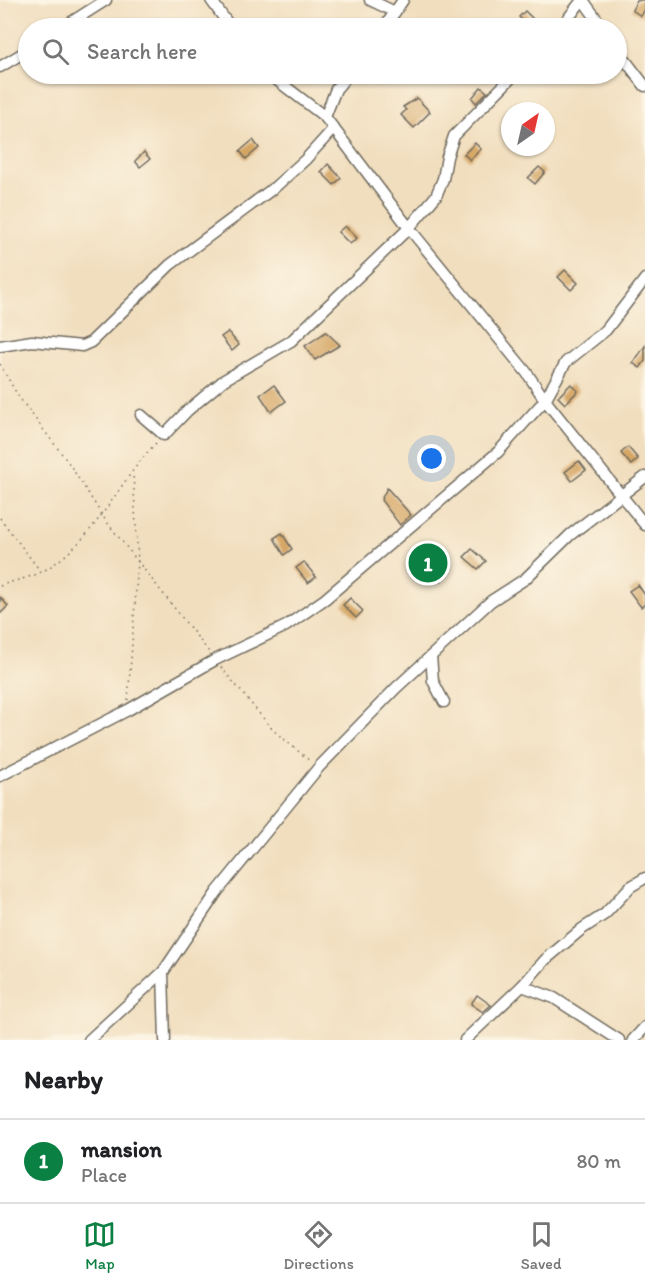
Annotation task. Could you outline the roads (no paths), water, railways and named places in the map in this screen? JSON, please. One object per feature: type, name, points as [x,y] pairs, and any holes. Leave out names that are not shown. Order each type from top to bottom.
[{"type":"street","points":[[78,18],[106,0]]},
{"type":"street","points":[[211,0],[224,18]]},
{"type":"street","points":[[370,0],[395,12]]},
{"type":"street","points":[[391,18],[403,0]]},
{"type":"street","points":[[568,18],[582,0],[596,18]]},
{"type":"street","points":[[0,67],[18,56]]},
{"type":"street","points":[[627,62],[645,86]]},
{"type":"street","points":[[282,84],[326,117],[409,228],[527,373],[545,400],[620,497],[645,525]]},
{"type":"street","points":[[326,117],[336,89],[340,84]]},
{"type":"street","points":[[141,415],[164,435],[216,386],[291,341],[409,228],[436,196],[443,179],[454,136],[505,84]]},
{"type":"street","points":[[0,346],[32,341],[82,346],[91,342],[170,265],[275,187],[310,155],[333,129]]},
{"type":"street","points":[[0,776],[128,710],[215,660],[285,627],[325,599],[461,486],[498,452],[545,400],[566,362],[606,330],[645,279]]},
{"type":"street","points":[[89,1040],[163,972],[217,892],[319,767],[431,656],[491,601],[525,579],[570,535],[645,477]]},
{"type":"street","points":[[431,656],[433,681],[444,702]]},
{"type":"street","points":[[465,1040],[522,986],[545,960],[582,929],[605,914],[630,887],[645,878]]},
{"type":"street","points":[[163,972],[165,1040]]},
{"type":"street","points":[[522,986],[554,998],[619,1040]]},
{"type":"street","points":[[633,1040],[645,1027]]},
{"type":"place","name":"mansion","points":[[428,563]]}]
